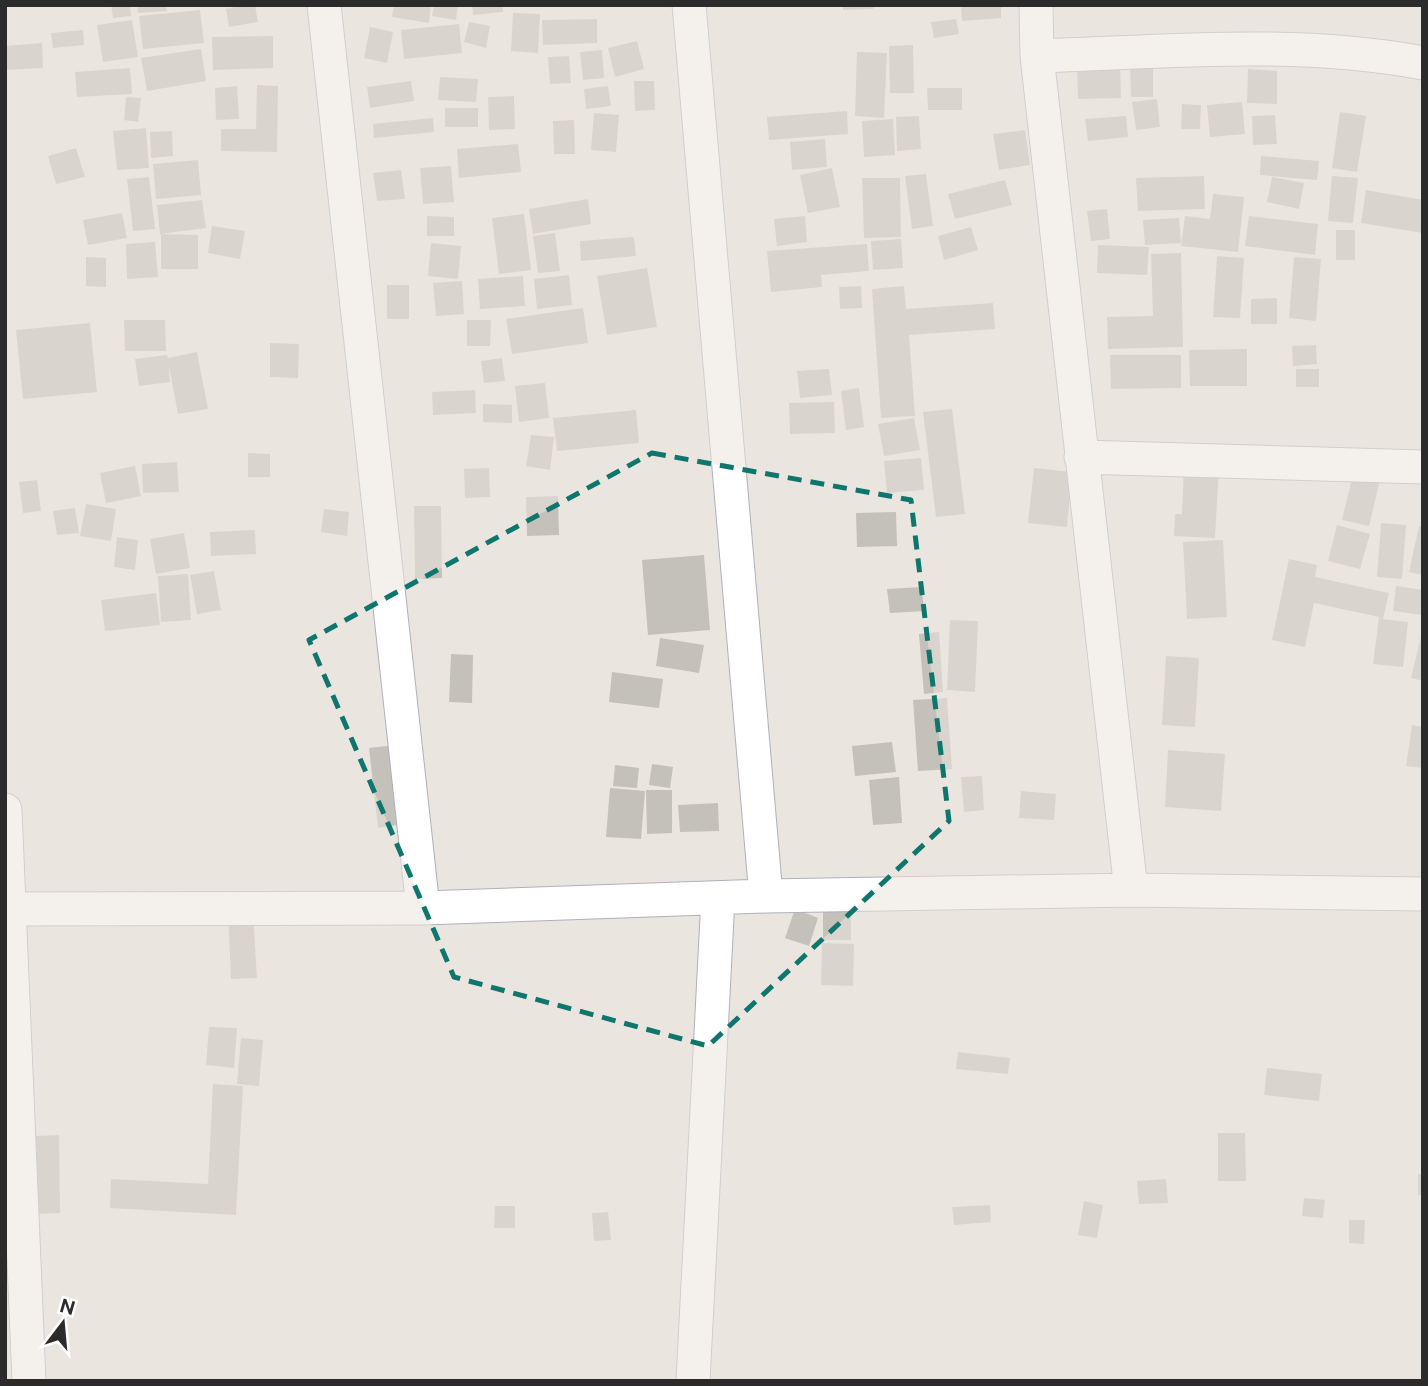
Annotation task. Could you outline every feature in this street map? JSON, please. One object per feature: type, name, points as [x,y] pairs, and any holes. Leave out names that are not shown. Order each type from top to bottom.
[{"type":"street","points":[[324,5],[423,908]]},
{"type":"street","points":[[689,5],[766,896]]},
{"type":"street","points":[[1036,5],[1037,56],[1131,890]]},
{"type":"street","points":[[1037,56],[1280,48],[1379,54],[1423,63]]},
{"type":"street","points":[[1081,457],[1423,467]]},
{"type":"street","points":[[5,810],[29,1381]]},
{"type":"street","points":[[8,909],[423,908],[766,896],[1131,890],[1423,894]]},
{"type":"street","points":[[693,1381],[718,898]]},
{"type":"highlighted area","points":[[652,453],[911,500],[949,821],[708,1046],[454,977],[309,640]]},
{"type":"building","points":[[111,5],[130,5],[131,16],[113,18]]},
{"type":"building","points":[[137,5],[166,5],[167,11],[138,13]]},
{"type":"building","points":[[255,5],[258,22],[229,27],[226,9]]},
{"type":"building","points":[[394,5],[431,5],[429,23],[392,17]]},
{"type":"building","points":[[434,5],[458,5],[456,20],[432,16]]},
{"type":"building","points":[[472,5],[503,5],[503,12],[473,15]]},
{"type":"building","points":[[843,5],[873,5],[873,9],[843,10]]},
{"type":"building","points":[[961,5],[1001,5],[1001,18],[962,21]]},
{"type":"building","points":[[200,10],[204,43],[143,49],[139,16]]},
{"type":"building","points":[[513,13],[540,14],[538,53],[511,51]]},
{"type":"building","points":[[597,19],[597,43],[543,45],[542,20]]},
{"type":"building","points":[[956,19],[959,34],[934,38],[931,22]]},
{"type":"building","points":[[132,20],[138,57],[103,62],[97,25]]},
{"type":"building","points":[[469,22],[490,26],[486,48],[464,42]]},
{"type":"building","points":[[459,24],[462,53],[404,59],[401,30]]},
{"type":"building","points":[[370,27],[393,32],[387,63],[364,58]]},
{"type":"building","points":[[83,30],[84,45],[53,48],[51,33]]},
{"type":"building","points":[[273,36],[273,68],[213,70],[212,37]]},
{"type":"building","points":[[637,41],[644,69],[615,77],[608,48]]},
{"type":"building","points":[[42,43],[43,68],[6,70],[5,46]]},
{"type":"building","points":[[913,45],[914,93],[890,93],[889,46]]},
{"type":"building","points":[[201,49],[206,81],[147,91],[141,58]]},
{"type":"building","points":[[602,50],[604,78],[583,80],[580,52]]},
{"type":"building","points":[[857,52],[887,53],[884,118],[855,116]]},
{"type":"building","points":[[569,56],[571,83],[550,84],[548,57]]},
{"type":"building","points":[[1120,63],[1121,98],[1078,99],[1077,64]]},
{"type":"building","points":[[1130,63],[1153,63],[1153,97],[1131,97]]},
{"type":"building","points":[[130,68],[132,94],[77,97],[75,72]]},
{"type":"building","points":[[1248,69],[1277,71],[1277,104],[1247,103]]},
{"type":"building","points":[[440,77],[478,79],[476,102],[438,100]]},
{"type":"building","points":[[411,81],[414,101],[370,108],[367,87]]},
{"type":"building","points":[[634,81],[654,81],[655,110],[635,111]]},
{"type":"building","points":[[257,85],[278,86],[277,152],[221,151],[221,129],[256,129]]},
{"type":"building","points":[[237,86],[239,119],[216,120],[215,88]]},
{"type":"building","points":[[608,86],[611,106],[586,109],[584,89]]},
{"type":"building","points":[[927,88],[962,88],[962,110],[928,110]]},
{"type":"building","points":[[514,96],[515,129],[489,130],[488,97]]},
{"type":"building","points":[[126,97],[141,98],[138,122],[124,120]]},
{"type":"building","points":[[1157,99],[1160,127],[1136,130],[1132,102]]},
{"type":"building","points":[[1242,102],[1245,134],[1210,137],[1207,105]]},
{"type":"building","points":[[1182,104],[1201,105],[1200,129],[1181,129]]},
{"type":"building","points":[[445,108],[478,108],[478,127],[445,127]]},
{"type":"building","points":[[847,111],[848,134],[769,140],[767,117]]},
{"type":"building","points":[[1340,112],[1366,116],[1357,172],[1332,168]]},
{"type":"building","points":[[594,113],[619,115],[616,152],[591,150]]},
{"type":"building","points":[[1275,115],[1277,144],[1253,145],[1252,116]]},
{"type":"building","points":[[919,116],[921,149],[897,151],[896,117]]},
{"type":"building","points":[[1126,116],[1128,137],[1088,141],[1085,119]]},
{"type":"building","points":[[433,118],[434,132],[374,138],[373,124]]},
{"type":"building","points":[[893,119],[895,155],[864,157],[862,121]]},
{"type":"building","points":[[574,120],[575,154],[554,154],[553,121]]},
{"type":"building","points":[[146,128],[149,168],[117,170],[113,131]]},
{"type":"building","points":[[1025,130],[1030,165],[999,170],[993,134]]},
{"type":"building","points":[[172,131],[173,156],[151,158],[150,132]]},
{"type":"building","points":[[825,139],[827,167],[792,170],[790,142]]},
{"type":"building","points":[[518,144],[521,172],[459,178],[457,149]]},
{"type":"building","points":[[76,148],[85,177],[56,184],[48,156]]},
{"type":"building","points":[[1261,156],[1319,161],[1317,180],[1260,175]]},
{"type":"building","points":[[198,160],[201,195],[156,199],[153,164]]},
{"type":"building","points":[[451,166],[454,202],[423,204],[420,168]]},
{"type":"building","points":[[832,168],[840,207],[808,213],[800,175]]},
{"type":"building","points":[[401,170],[405,199],[377,201],[373,173]]},
{"type":"building","points":[[926,174],[933,226],[912,229],[905,176]]},
{"type":"building","points":[[1204,176],[1205,209],[1138,211],[1136,178]]},
{"type":"building","points":[[1332,176],[1358,178],[1353,223],[1328,221]]},
{"type":"building","points":[[149,177],[155,229],[133,231],[127,179]]},
{"type":"building","points":[[1272,177],[1304,183],[1299,209],[1267,202]]},
{"type":"building","points":[[862,178],[900,178],[901,237],[864,238]]},
{"type":"building","points":[[1005,180],[1012,205],[955,219],[948,194]]},
{"type":"building","points":[[1366,190],[1423,200],[1423,233],[1361,223]]},
{"type":"building","points":[[1213,194],[1244,197],[1238,252],[1181,246],[1185,216],[1210,219]]},
{"type":"building","points":[[588,199],[591,224],[533,234],[529,209]]},
{"type":"building","points":[[202,200],[206,228],[160,234],[157,205]]},
{"type":"building","points":[[1107,209],[1110,239],[1091,241],[1087,211]]},
{"type":"building","points":[[122,213],[127,238],[88,245],[83,220]]},
{"type":"building","points":[[524,214],[531,270],[499,274],[492,218]]},
{"type":"building","points":[[427,216],[454,217],[454,236],[427,236]]},
{"type":"building","points":[[805,216],[807,242],[777,246],[774,219]]},
{"type":"building","points":[[1249,216],[1318,224],[1315,255],[1245,246]]},
{"type":"building","points":[[1179,218],[1181,243],[1145,245],[1143,220]]},
{"type":"building","points":[[212,226],[245,231],[240,259],[208,253]]},
{"type":"building","points":[[971,227],[978,250],[944,260],[938,236]]},
{"type":"building","points":[[1336,230],[1355,230],[1355,260],[1336,260]]},
{"type":"building","points":[[555,233],[560,271],[538,273],[533,236]]},
{"type":"building","points":[[161,234],[198,235],[198,269],[161,269]]},
{"type":"building","points":[[634,237],[636,256],[581,261],[580,241]]},
{"type":"building","points":[[901,239],[903,268],[873,270],[871,241]]},
{"type":"building","points":[[155,242],[158,277],[127,279],[126,244]]},
{"type":"building","points":[[431,243],[461,246],[458,279],[428,276]]},
{"type":"building","points":[[867,244],[869,271],[821,275],[822,287],[771,292],[767,251]]},
{"type":"building","points":[[1098,245],[1149,247],[1147,275],[1097,273]]},
{"type":"building","points":[[1181,253],[1183,347],[1108,349],[1107,317],[1153,316],[1151,254]]},
{"type":"building","points":[[1217,256],[1244,258],[1240,318],[1213,317]]},
{"type":"building","points":[[86,257],[106,258],[106,287],[86,286]]},
{"type":"building","points":[[1294,257],[1321,259],[1316,321],[1289,318]]},
{"type":"building","points":[[647,268],[657,327],[607,335],[597,276]]},
{"type":"building","points":[[569,275],[572,305],[537,309],[534,279]]},
{"type":"building","points":[[523,276],[525,306],[480,309],[478,279]]},
{"type":"building","points":[[462,281],[464,314],[436,316],[433,283]]},
{"type":"building","points":[[387,285],[409,285],[409,319],[387,319]]},
{"type":"building","points":[[861,286],[862,308],[840,309],[839,287]]},
{"type":"building","points":[[904,286],[906,309],[993,303],[995,329],[909,335],[915,416],[881,418],[872,289]]},
{"type":"building","points":[[1277,298],[1277,324],[1251,324],[1251,299]]},
{"type":"building","points":[[583,308],[588,343],[512,354],[506,319]]},
{"type":"building","points":[[124,320],[165,320],[166,351],[125,351]]},
{"type":"building","points":[[467,320],[491,320],[490,346],[467,346]]},
{"type":"building","points":[[90,323],[97,392],[23,399],[16,330]]},
{"type":"building","points":[[270,343],[299,344],[298,378],[270,377]]},
{"type":"building","points":[[1316,345],[1317,364],[1293,366],[1292,346]]},
{"type":"building","points":[[1247,349],[1247,386],[1190,386],[1189,350]]},
{"type":"building","points":[[197,352],[208,409],[178,414],[169,366],[170,382],[139,386],[135,359],[167,355],[168,358]]},
{"type":"building","points":[[1110,355],[1181,355],[1181,388],[1111,389]]},
{"type":"building","points":[[502,358],[505,381],[484,383],[481,361]]},
{"type":"building","points":[[829,369],[832,395],[800,398],[797,371]]},
{"type":"building","points":[[1296,369],[1319,369],[1319,387],[1296,387]]},
{"type":"building","points":[[545,383],[549,418],[519,422],[515,386]]},
{"type":"building","points":[[859,388],[864,427],[846,430],[841,391]]},
{"type":"building","points":[[475,390],[476,413],[433,415],[432,392]]},
{"type":"building","points":[[834,402],[835,433],[790,434],[789,403]]},
{"type":"building","points":[[483,404],[512,405],[512,423],[483,422]]},
{"type":"building","points":[[952,409],[965,514],[936,517],[923,412]]},
{"type":"building","points":[[636,410],[639,443],[557,451],[553,418]]},
{"type":"building","points":[[914,418],[920,450],[884,456],[878,424]]},
{"type":"building","points":[[531,435],[554,437],[550,470],[526,466]]},
{"type":"building","points":[[248,453],[270,454],[270,477],[248,477]]},
{"type":"building","points":[[921,458],[924,490],[887,493],[884,461]]},
{"type":"building","points":[[177,462],[179,492],[143,493],[142,464]]},
{"type":"building","points":[[1184,465],[1219,467],[1215,538],[1174,536],[1175,514],[1182,514]]},
{"type":"building","points":[[135,466],[141,496],[106,503],[100,473]]},
{"type":"building","points":[[489,468],[490,497],[465,498],[464,469]]},
{"type":"building","points":[[1034,468],[1072,472],[1067,527],[1028,523]]},
{"type":"building","points":[[1354,470],[1381,476],[1369,526],[1342,520]]},
{"type":"building","points":[[37,480],[41,511],[23,513],[19,482]]},
{"type":"building","points":[[558,496],[559,535],[527,536],[526,497]]},
{"type":"building","points":[[86,504],[116,509],[111,541],[80,536]]},
{"type":"building","points":[[414,506],[441,506],[442,578],[415,579]]},
{"type":"building","points":[[75,508],[79,533],[57,535],[53,511]]},
{"type":"building","points":[[324,509],[349,512],[347,536],[321,532]]},
{"type":"building","points":[[896,512],[897,546],[857,547],[856,513]]},
{"type":"building","points":[[1381,523],[1406,525],[1402,579],[1377,577]]},
{"type":"building","points":[[1337,525],[1370,534],[1360,569],[1328,561]]},
{"type":"building","points":[[1419,526],[1423,527],[1423,575],[1409,572]]},
{"type":"building","points":[[255,530],[256,554],[211,556],[210,532]]},
{"type":"building","points":[[184,533],[190,568],[156,574],[150,539]]},
{"type":"building","points":[[117,537],[138,540],[135,570],[114,567]]},
{"type":"building","points":[[1223,540],[1227,617],[1187,619],[1183,542]]},
{"type":"building","points":[[704,555],[710,630],[648,635],[642,560]]},
{"type":"building","points":[[1289,559],[1317,565],[1315,577],[1389,593],[1383,619],[1408,622],[1403,667],[1373,664],[1379,617],[1314,603],[1305,647],[1272,640]]},
{"type":"building","points":[[214,571],[221,610],[197,614],[190,575]]},
{"type":"building","points":[[188,574],[191,620],[161,622],[158,576]]},
{"type":"building","points":[[1396,586],[1423,590],[1423,615],[1393,611]]},
{"type":"building","points":[[922,587],[924,611],[890,613],[887,589]]},
{"type":"building","points":[[156,593],[160,625],[105,631],[101,600]]},
{"type":"building","points":[[950,620],[978,621],[975,692],[947,690]]},
{"type":"building","points":[[939,632],[943,692],[924,694],[919,634]]},
{"type":"building","points":[[1423,633],[1423,681],[1411,678]]},
{"type":"building","points":[[660,638],[704,645],[699,673],[656,666]]},
{"type":"building","points":[[451,654],[473,655],[472,703],[449,702]]},
{"type":"building","points":[[1166,656],[1199,658],[1195,727],[1162,725]]},
{"type":"building","points":[[612,672],[663,679],[659,708],[609,702]]},
{"type":"building","points":[[947,698],[952,769],[918,771],[913,700]]},
{"type":"building","points":[[1412,725],[1423,727],[1423,768],[1406,766]]},
{"type":"building","points":[[892,742],[896,772],[855,776],[852,746]]},
{"type":"building","points":[[396,745],[404,824],[378,828],[369,748]]},
{"type":"building","points":[[1168,750],[1225,754],[1221,811],[1165,807]]},
{"type":"building","points":[[652,764],[673,767],[670,788],[649,785]]},
{"type":"building","points":[[615,765],[639,768],[637,788],[613,786]]},
{"type":"building","points":[[982,776],[984,810],[964,812],[961,777]]},
{"type":"building","points":[[899,777],[902,823],[873,825],[869,780]]},
{"type":"building","points":[[610,788],[645,791],[641,839],[606,837]]},
{"type":"building","points":[[646,790],[672,790],[672,833],[647,834]]},
{"type":"building","points":[[1021,791],[1056,794],[1054,820],[1019,818]]},
{"type":"building","points":[[718,803],[719,831],[680,832],[678,805]]},
{"type":"building","points":[[795,909],[818,918],[809,946],[785,938]]},
{"type":"building","points":[[823,910],[851,910],[851,940],[823,940]]},
{"type":"building","points":[[253,912],[257,978],[231,979],[228,913]]},
{"type":"building","points":[[822,943],[854,944],[853,986],[821,985]]},
{"type":"building","points":[[209,1027],[237,1028],[234,1068],[206,1065]]},
{"type":"building","points":[[241,1038],[263,1040],[259,1086],[237,1084]]},
{"type":"building","points":[[958,1052],[1010,1058],[1008,1074],[956,1069]]},
{"type":"building","points":[[1267,1068],[1322,1074],[1319,1101],[1264,1095]]},
{"type":"building","points":[[213,1084],[243,1086],[236,1215],[110,1208],[111,1179],[208,1184]]},
{"type":"building","points":[[1218,1133],[1245,1133],[1246,1181],[1218,1181]]},
{"type":"building","points":[[59,1135],[60,1213],[37,1214],[36,1136]]},
{"type":"building","points":[[1418,1174],[1423,1174],[1423,1195],[1418,1195]]},
{"type":"building","points":[[1166,1179],[1168,1203],[1139,1204],[1137,1181]]},
{"type":"building","points":[[1304,1198],[1325,1200],[1323,1218],[1302,1216]]},
{"type":"building","points":[[1084,1201],[1103,1205],[1097,1238],[1078,1235]]},
{"type":"building","points":[[990,1205],[991,1222],[954,1225],[952,1207]]},
{"type":"building","points":[[495,1206],[515,1206],[515,1228],[494,1228]]},
{"type":"building","points":[[608,1212],[611,1240],[594,1241],[592,1213]]},
{"type":"building","points":[[1349,1220],[1365,1220],[1364,1244],[1349,1243]]}]
